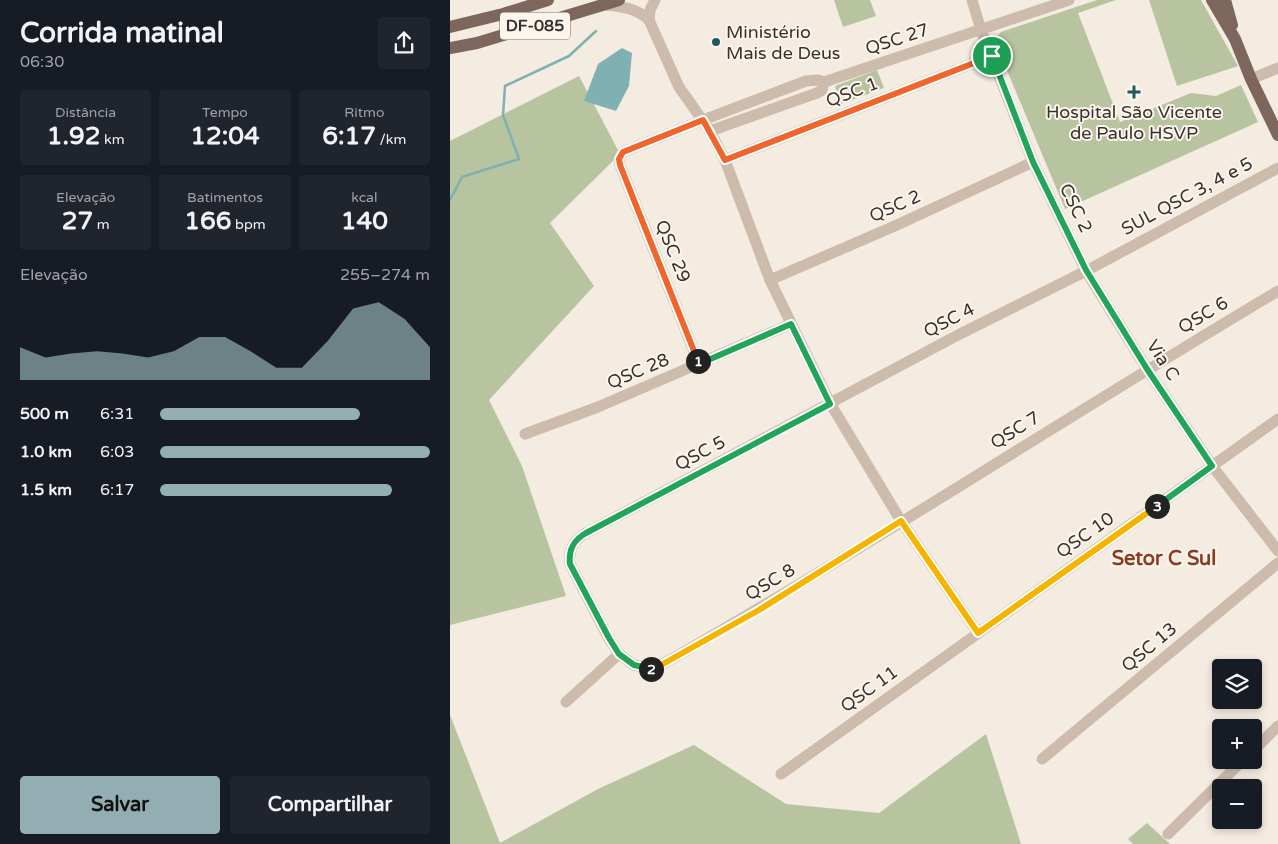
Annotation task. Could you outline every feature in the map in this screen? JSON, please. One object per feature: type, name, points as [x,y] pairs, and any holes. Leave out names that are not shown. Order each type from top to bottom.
[{"type":"main road","name":"DF-085","points":[[450,27],[503,14],[548,0]]},
{"type":"main road","name":"DF-085","points":[[450,48],[477,43],[619,0]]},
{"type":"main road","points":[[1212,0],[1236,39]]},
{"type":"main road","points":[[1225,0],[1236,39],[1251,79],[1278,135]]},
{"type":"street","points":[[649,20],[650,10],[655,0]]},
{"type":"street","name":"CSC 2","points":[[972,0],[981,30],[1033,162],[1086,270]]},
{"type":"street","name":"QSC 27","points":[[623,152],[806,81],[818,80],[824,82],[1069,0]]},
{"type":"street","points":[[603,5],[633,9],[649,20],[679,87],[710,131],[725,160],[770,280],[830,404],[901,521],[978,633]]},
{"type":"street","name":"QSC 1","points":[[725,160],[992,56]]},
{"type":"street","points":[[1251,79],[1278,68]]},
{"type":"street","name":"QSC 27","points":[[710,131],[810,96],[822,90],[824,82]]},
{"type":"street","name":"QSC 29","points":[[623,152],[619,159],[620,165],[699,364]]},
{"type":"street","name":"QSC 2","points":[[770,280],[897,225],[1033,162]]},
{"type":"street","name":"SUL QSC 3, 4 e 5","points":[[1086,270],[1278,168]]},
{"type":"street","name":"Via C","points":[[1086,270],[1147,369],[1212,466]]},
{"type":"street","name":"QSC 4","points":[[830,404],[958,335],[1086,270]]},
{"type":"street","name":"QSC 6","points":[[1147,369],[1278,291]]},
{"type":"street","name":"QSC 28","points":[[525,434],[598,408],[791,324]]},
{"type":"street","name":"QSC 7","points":[[901,521],[1147,369]]},
{"type":"street","name":"QSC 5","points":[[619,654],[570,564],[568,554],[577,538],[830,404]]},
{"type":"street","name":"QSC 10","points":[[978,633],[1278,419]]},
{"type":"street","points":[[1212,466],[1278,551]]},
{"type":"street","name":"QSC 8","points":[[619,654],[634,665],[654,669],[759,610],[901,521]]},
{"type":"street","name":"QSC 13","points":[[1042,759],[1278,563]]},
{"type":"street","name":"QSC 11","points":[[781,774],[978,633]]},
{"type":"street","points":[[566,702],[619,654]]},
{"type":"street","points":[[1262,742],[1278,726]]},
{"type":"street","points":[[1168,834],[1235,769]]},
{"type":"green space","points":[[834,0],[870,0],[876,16],[843,27]]},
{"type":"green space","name":"Hospital São Vicente de Paulo HSVP","points":[[1097,0],[1116,0],[1078,13],[1120,122],[1191,93],[1216,96],[1241,85],[1258,122],[1065,209],[996,44],[996,37],[1001,32]]},
{"type":"green space","points":[[1149,0],[1201,0],[1238,66],[1177,86]]},
{"type":"green space","points":[[877,70],[884,88],[841,104],[835,86]]},
{"type":"green space","points":[[579,76],[620,154],[550,223],[594,286],[489,400],[522,466],[566,596],[450,625],[450,141]]},
{"type":"green space","points":[[450,715],[500,843],[598,789],[694,745],[786,804],[879,813],[986,734],[1021,844],[450,844]]},
{"type":"green space","points":[[1147,823],[1170,844],[1133,844],[1128,839]]},
{"type":"water","points":[[622,48],[632,53],[629,86],[616,111],[584,101],[598,64]]},
{"type":"waterway","points":[[450,200],[462,177],[519,159],[503,115],[505,86],[569,56],[596,31]]},
{"type":"place","name":"Ministério Mais de Deus","points":[[716,42]]},
{"type":"place","name":"Hospital São Vicente de Paulo HSVP","points":[[1134,92]]},
{"type":"district","name":"Setor C Sul","points":[[1164,559]]},
{"type":"route","points":[[992,56],[1033,162],[1086,270],[1147,369],[1212,466],[978,633],[901,521],[759,610],[654,669],[634,665],[619,654],[570,564],[568,554],[577,538],[830,404],[791,324],[699,364],[620,165],[620,156],[623,152],[703,120],[725,160],[992,56]]}]
